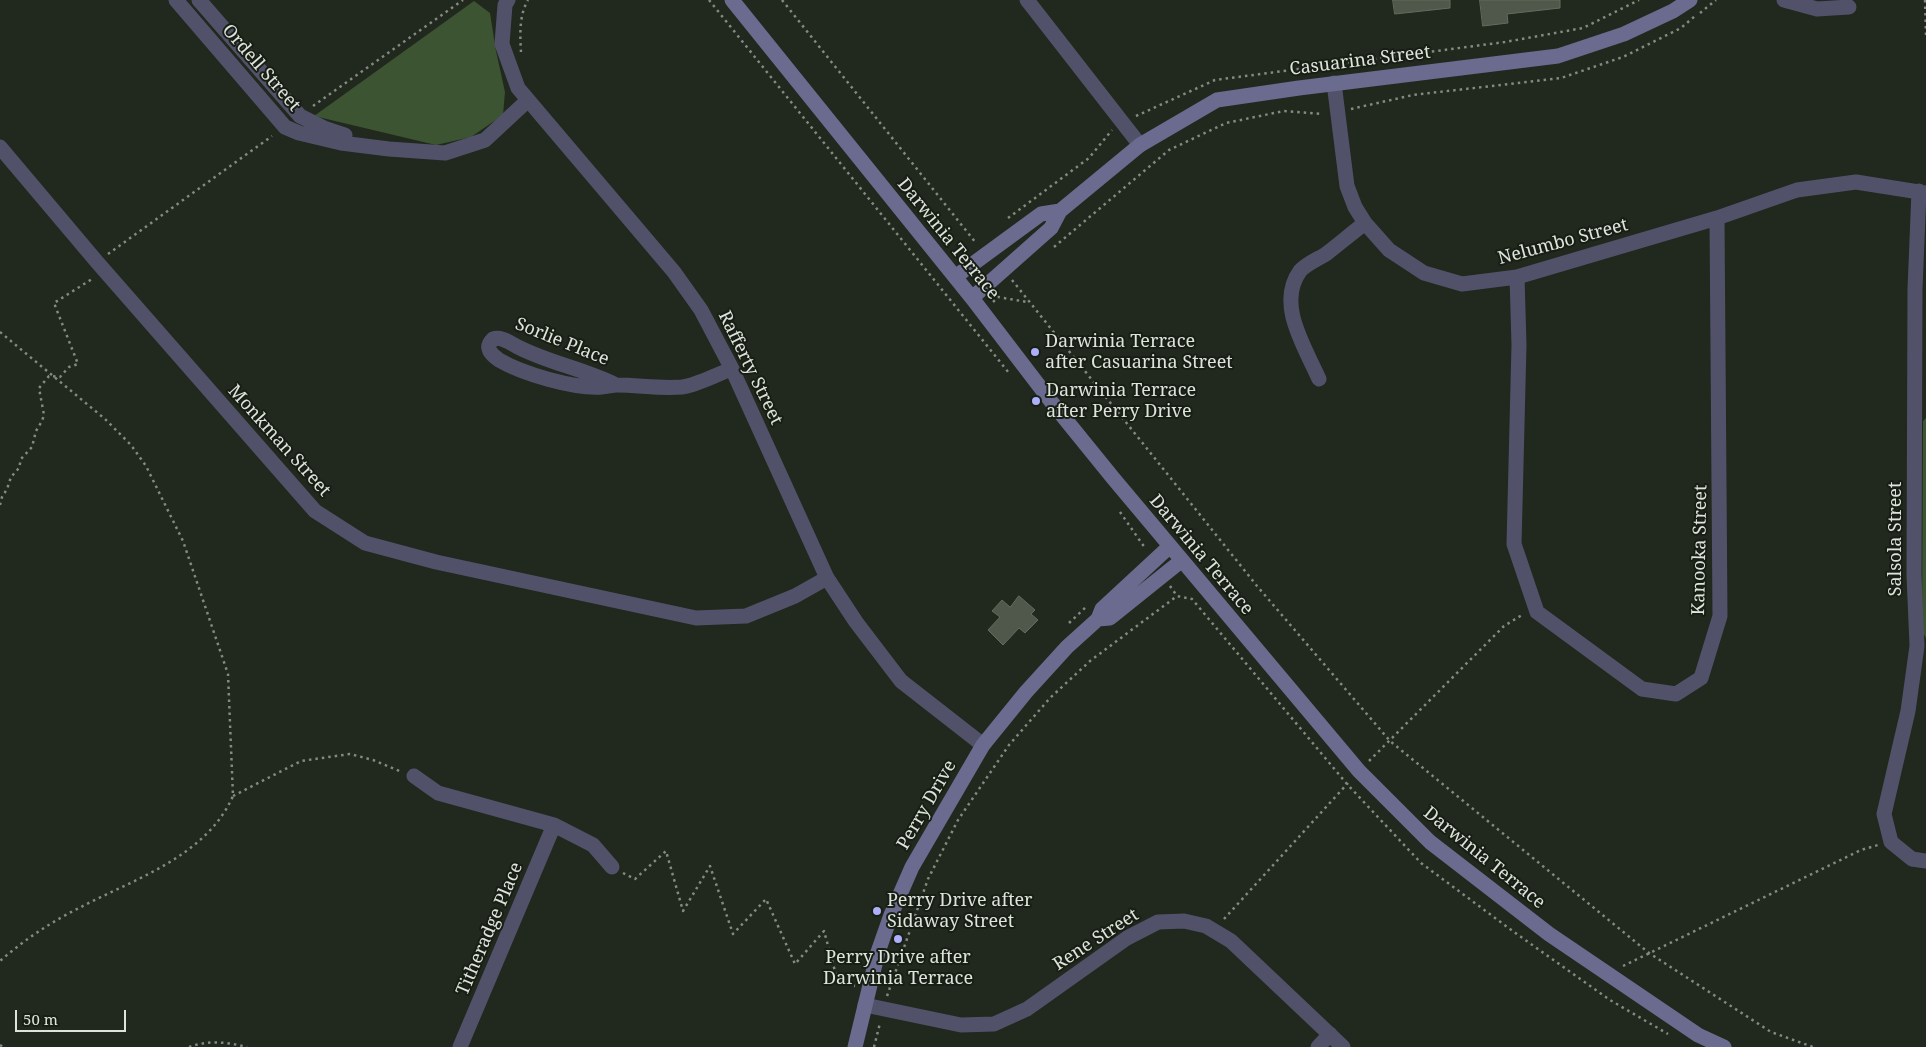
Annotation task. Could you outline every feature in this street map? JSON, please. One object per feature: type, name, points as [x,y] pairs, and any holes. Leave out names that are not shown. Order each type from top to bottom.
[{"type":"street","name":"Ordell Street","points":[[176,0],[285,127],[299,133],[341,143],[445,153],[485,140],[527,101]]},
{"type":"street","name":"Ordell Street","points":[[199,0],[300,116],[324,128],[389,149]]},
{"type":"street","name":"Darwinia Terrace","points":[[732,0],[972,298],[1053,404],[1181,561],[1359,771],[1430,842],[1549,934],[1610,977],[1698,1034],[1724,1047]]},
{"type":"street","points":[[1027,0],[1140,145]]},
{"type":"street","points":[[1784,0],[1817,9],[1849,7]]},
{"type":"street","name":"Casuarina Street","points":[[972,298],[1051,228],[1060,211],[1140,145],[1217,100],[1334,83],[1558,56],[1624,34],[1686,1]]},
{"type":"street","name":"Rafferty Street","points":[[501,2],[502,44],[518,88],[527,101],[674,272],[701,310],[732,369],[827,578],[856,622],[901,680],[983,745]]},
{"type":"street","name":"Nelumbo Street","points":[[1334,83],[1347,186],[1355,207],[1389,250],[1424,273],[1462,284],[1516,277],[1717,218],[1796,190],[1856,182],[1922,192]]},
{"type":"street","name":"Monkman Street","points":[[0,147],[96,262],[315,511],[364,543],[436,562],[696,618],[746,616],[794,596],[827,578]]},
{"type":"street","name":"Salsola Street","points":[[1891,842],[1884,814],[1921,646],[1914,575],[1921,401],[1915,289],[1922,192]]},
{"type":"street","name":"Casuarina Street","points":[[955,277],[1040,214],[1060,211]]},
{"type":"street","name":"Kanooka Street","points":[[1516,277],[1519,345],[1514,544],[1537,612],[1642,689],[1676,694],[1701,678],[1720,616],[1717,218]]},
{"type":"street","points":[[1319,379],[1299,336],[1290,307],[1292,286],[1301,269],[1366,223]]},
{"type":"street","name":"Sorlie Place","points":[[616,385],[599,376],[532,354],[501,338],[493,339],[489,344],[492,355],[514,367],[580,385],[601,387],[616,385],[650,388],[684,387],[732,369]]},
{"type":"street","name":"Perry Drive","points":[[855,1047],[878,952],[912,867],[983,745],[1026,692],[1067,647],[1098,620],[1102,609],[1169,546]]},
{"type":"street","name":"Perry Drive","points":[[1098,620],[1110,618],[1181,561]]},
{"type":"street","points":[[414,776],[438,793],[554,825],[593,845],[612,867]]},
{"type":"street","name":"Titheradge Place","points":[[460,1047],[554,825]]},
{"type":"street","points":[[1891,842],[1912,859],[1926,861]]},
{"type":"street","name":"Rene Street","points":[[865,1005],[960,1025],[994,1024],[1027,1010],[1127,938],[1158,922],[1184,921],[1206,926],[1231,941],[1343,1047]]},
{"type":"street","points":[[1318,1047],[1330,1034]]},
{"type":"path","points":[[300,116],[463,0]]},
{"type":"path","points":[[522,58],[521,21],[528,0]]},
{"type":"path","points":[[782,0],[975,242],[993,248]]},
{"type":"path","points":[[1925,0],[1926,36]]},
{"type":"path","points":[[0,505],[11,477],[19,468],[21,459],[32,447],[36,431],[44,415],[39,388],[49,376],[60,376],[68,366],[78,364],[54,303],[96,276],[96,262],[285,127]]},
{"type":"path","points":[[1008,266],[1013,282],[1257,586],[1390,740],[1649,953],[1771,1032],[1813,1047]]},
{"type":"path","points":[[0,332],[105,419],[131,445],[146,466],[183,541],[228,674],[233,796],[226,812],[200,840],[164,867],[77,909],[23,941],[0,960]]},
{"type":"path","points":[[874,1047],[892,980],[928,880],[958,820],[1009,746],[1050,698],[1090,661],[1177,596]]},
{"type":"path","points":[[1214,930],[1359,771],[1504,626],[1536,606]]},
{"type":"path","points":[[233,796],[301,761],[350,754],[373,760],[414,776]]},
{"type":"path","points":[[1610,977],[1612,971],[1861,850],[1891,842]]},
{"type":"path","points":[[612,867],[635,879],[666,851],[683,911],[710,866],[733,934],[766,899],[795,964],[824,931],[838,982],[845,984]]},
{"type":"path","points":[[189,1047],[219,1042],[247,1047]]},
{"type":"path","points":[[0,1045],[4,1047]]},
{"type":"green space","points":[[474,1],[490,13],[505,92],[503,115],[471,137],[436,145],[314,116]]},
{"type":"green space","points":[[1926,418],[1926,638],[1922,631],[1923,421]]},
{"type":"building","points":[[1393,0],[1450,0],[1450,8],[1395,14]]},
{"type":"building","points":[[1480,0],[1560,0],[1560,8],[1507,14],[1508,23],[1483,26]]},
{"type":"building","points":[[1019,596],[1035,610],[1031,614],[1038,620],[1025,633],[1019,628],[1003,645],[988,630],[1000,617],[992,611],[1002,600],[1010,607]]},
{"type":"place","name":"Darwinia Terrace after Casuarina Street","points":[[1035,352]]},
{"type":"place","name":"Darwinia Terrace after Perry Drive","points":[[1036,401]]},
{"type":"place","name":"Perry Drive after Sidaway Street","points":[[877,911]]},
{"type":"place","name":"Perry Drive after Darwinia Terrace","points":[[898,939]]}]
